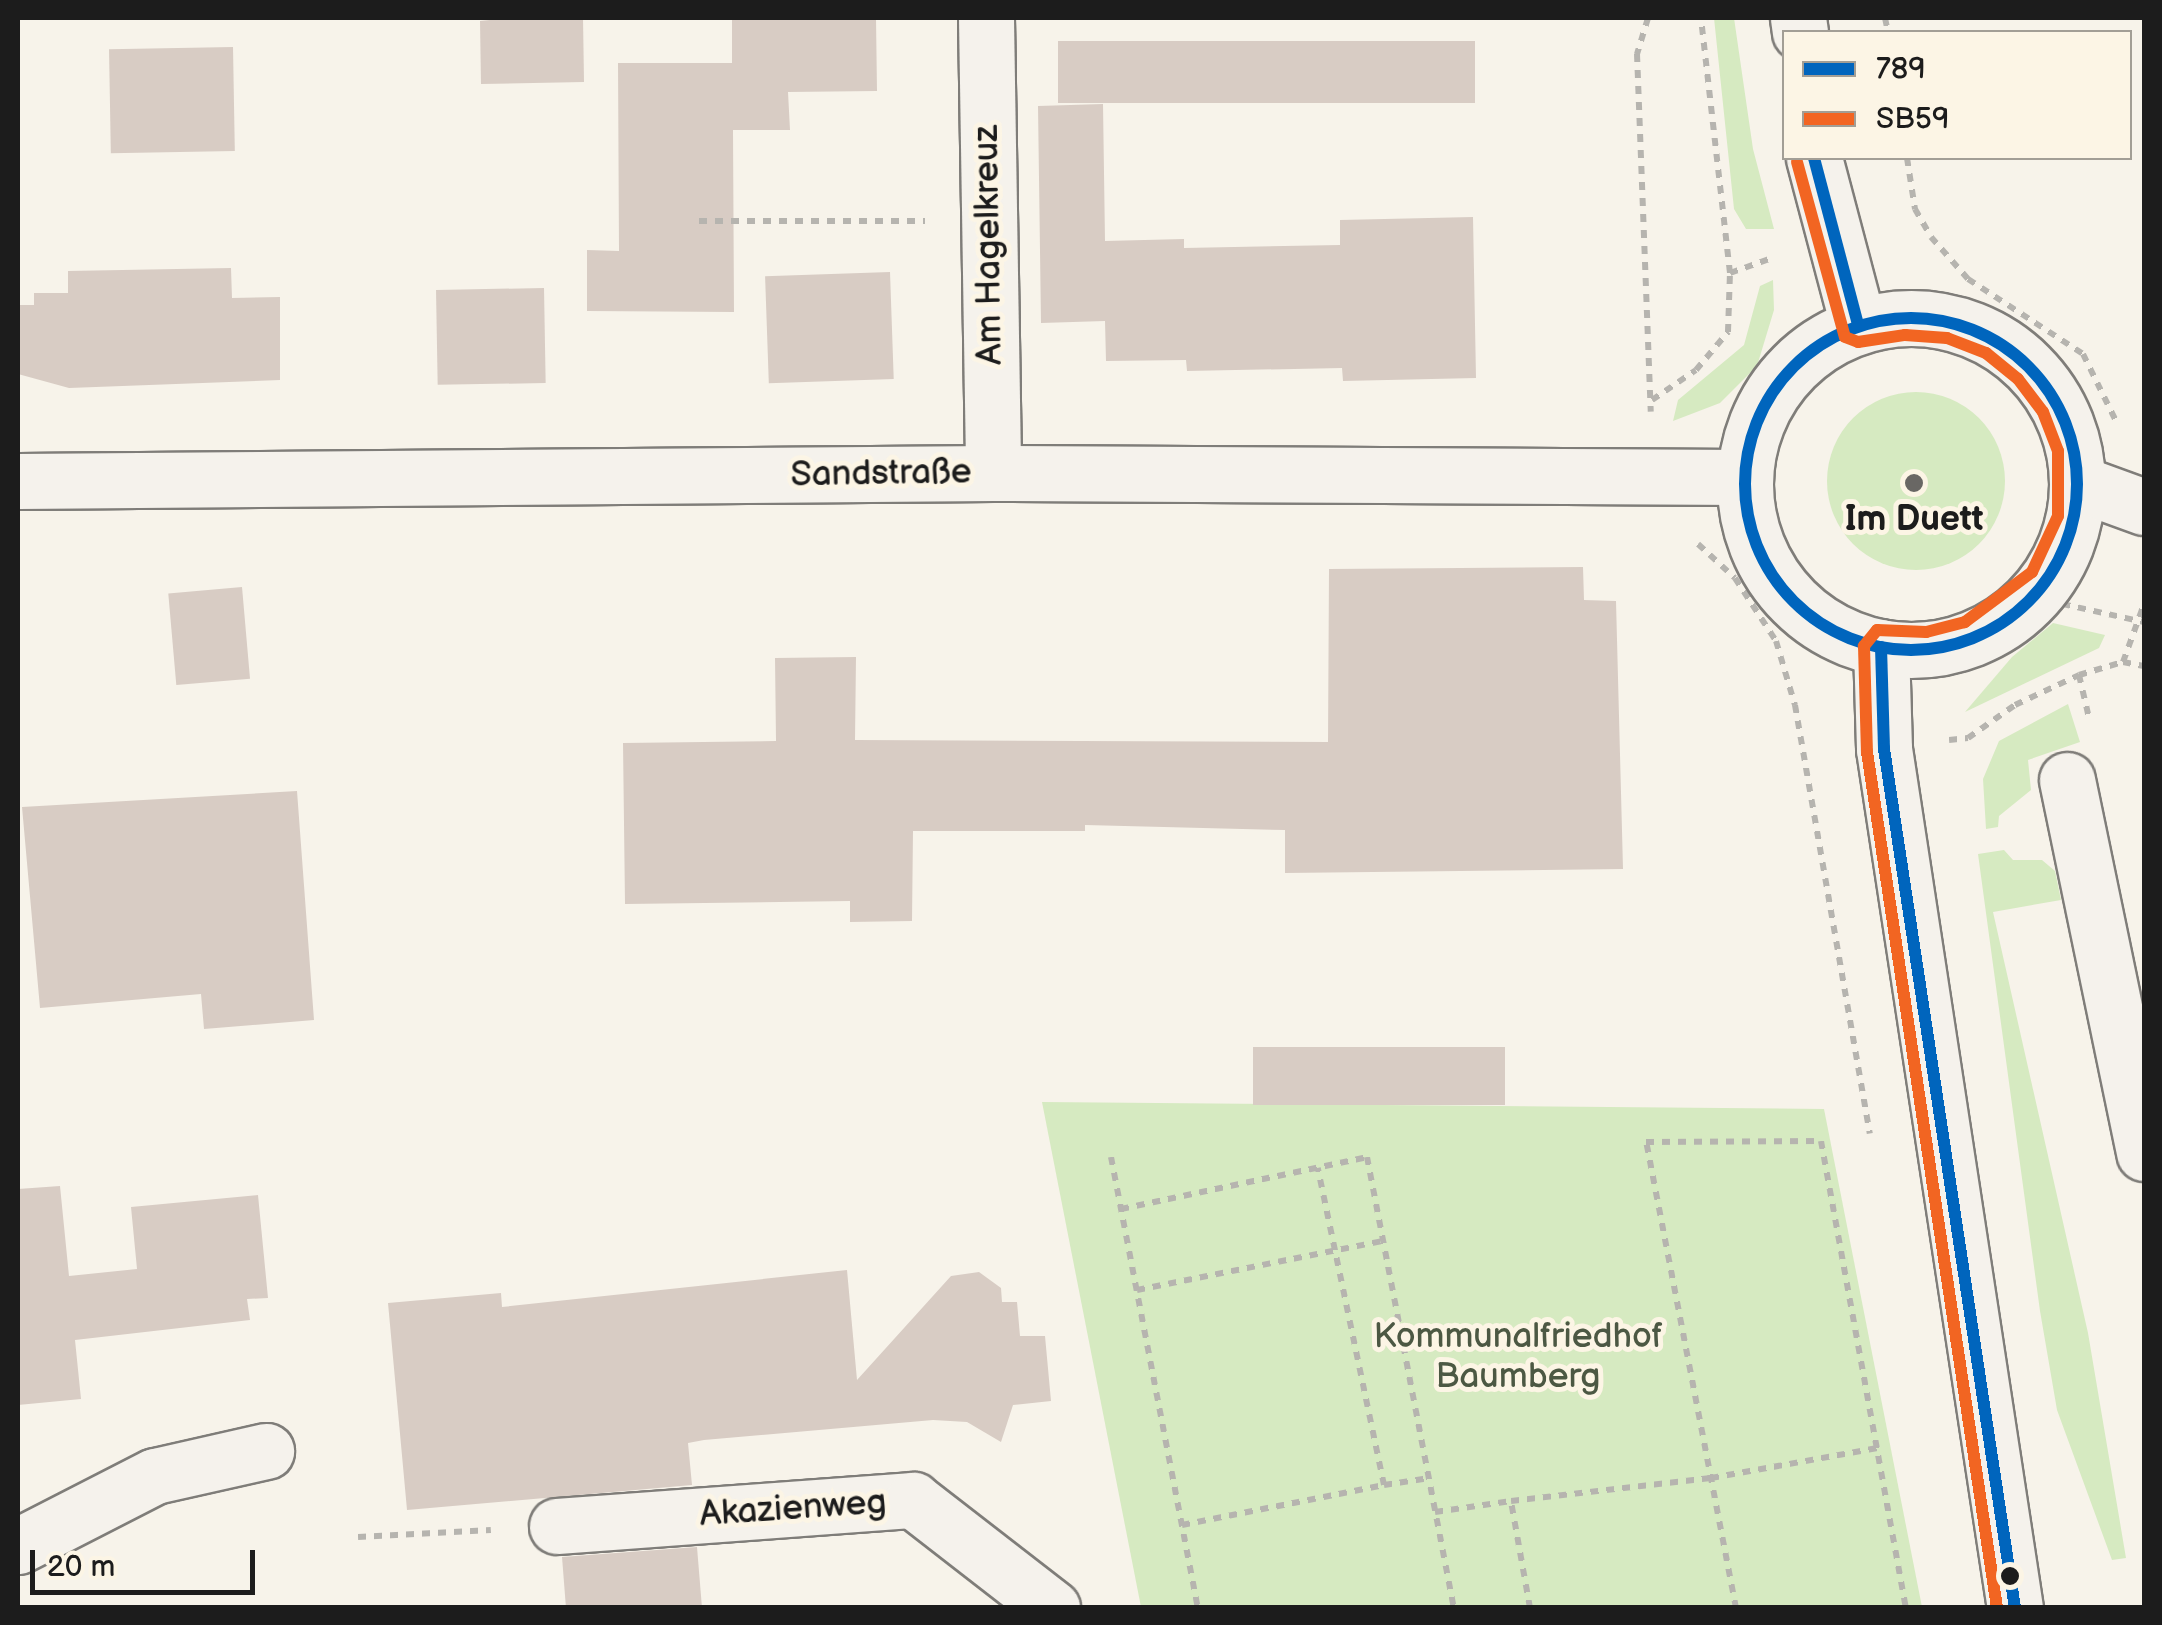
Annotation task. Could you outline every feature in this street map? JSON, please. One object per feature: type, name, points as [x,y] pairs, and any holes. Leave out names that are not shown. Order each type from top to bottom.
[{"type":"street","name":"Am Hagelkreuz","points":[[986,18],[986,221],[994,473]]},
{"type":"street","points":[[1815,160],[1858,325]]},
{"type":"street","points":[[1904,317],[1951,321],[1995,338],[2031,367],[2059,404],[2078,483],[2076,520],[2062,554],[2031,598],[1973,638],[1928,650],[1881,648],[1809,616],[1780,588],[1747,516],[1744,477],[1750,437],[1791,368],[1822,342],[1858,325],[1904,317]]},
{"type":"street","name":"Sandstraße","points":[[18,482],[994,473],[1744,477]]},
{"type":"street","points":[[2078,483],[2144,507]]},
{"type":"street","points":[[1881,648],[1884,748],[2015,1608]]},
{"type":"street","points":[[2067,780],[2144,1152]]},
{"type":"street","points":[[18,1546],[154,1476],[266,1451]]},
{"type":"street","name":"Akazienweg","points":[[557,1526],[913,1500],[1052,1608]]},
{"type":"path","points":[[1648,18],[1637,54],[1651,400],[1696,370],[1728,332],[1730,273],[1701,18]]},
{"type":"path","points":[[1907,160],[1915,209],[1931,237],[1968,279],[2028,313],[2082,354],[2123,434]]},
{"type":"path","points":[[699,221],[986,221]]},
{"type":"path","points":[[1694,540],[1735,578],[1776,641],[1804,760]]},
{"type":"path","points":[[2031,598],[2141,621]]},
{"type":"path","points":[[2123,662],[2144,604]]},
{"type":"path","points":[[1968,738],[2015,705],[2123,662],[2144,666]]},
{"type":"path","points":[[1736,1608],[1646,1142],[1821,1141],[1906,1608]]},
{"type":"path","points":[[1111,1157],[1198,1608]]},
{"type":"path","points":[[1121,1210],[1367,1157],[1454,1608]]},
{"type":"path","points":[[1318,1168],[1384,1485]]},
{"type":"path","points":[[1136,1290],[1383,1241]]},
{"type":"path","points":[[1435,1512],[1711,1478],[1877,1448]]},
{"type":"path","points":[[1182,1525],[1429,1478]]},
{"type":"path","points":[[1511,1501],[1530,1608]]},
{"type":"path","points":[[358,1537],[557,1526]]},
{"type":"green space","points":[[1714,18],[1734,18],[1753,149],[1774,229],[1746,229],[1734,209]]},
{"type":"green space","points":[[1773,280],[1774,310],[1757,366],[1720,403],[1673,421],[1678,400],[1744,345],[1760,286]]},
{"type":"green space","points":[[1916,392],[1950,399],[1979,418],[1998,447],[2005,481],[1998,515],[1979,544],[1950,563],[1916,570],[1882,563],[1853,544],[1834,515],[1827,481],[1834,447],[1853,418],[1882,399]]},
{"type":"green space","points":[[2053,623],[2105,635],[2099,648],[1965,712],[2012,657]]},
{"type":"green space","points":[[2068,704],[2080,742],[2028,760],[2031,790],[1999,816],[1998,827],[1986,829],[1983,779],[1999,741]]},
{"type":"green space","points":[[2004,850],[2013,860],[2042,860],[2055,871],[2061,900],[1993,912],[2088,1333],[2126,1558],[2112,1560],[2057,1410],[1978,854]]},
{"type":"green space","name":"Kommunalfriedhof Baumberg","points":[[1042,1102],[1824,1109],[1922,1607],[1141,1607]]},
{"type":"building","points":[[583,18],[584,82],[481,84],[480,21]]},
{"type":"building","points":[[732,18],[876,18],[877,91],[788,92],[790,130],[733,130],[734,312],[587,311],[587,250],[619,251],[618,63],[732,63]]},
{"type":"building","points":[[1058,41],[1475,41],[1475,103],[1058,103]]},
{"type":"building","points":[[233,47],[235,151],[111,153],[109,49]]},
{"type":"building","points":[[1103,104],[1105,241],[1184,239],[1184,248],[1340,245],[1340,220],[1473,217],[1476,378],[1343,381],[1342,368],[1187,371],[1186,360],[1106,361],[1105,321],[1041,323],[1038,106]]},
{"type":"building","points":[[231,268],[232,298],[280,297],[280,380],[69,388],[18,374],[18,305],[34,305],[34,293],[68,293],[68,271]]},
{"type":"building","points":[[890,272],[894,379],[769,383],[765,276]]},
{"type":"building","points":[[544,288],[546,383],[438,385],[436,290]]},
{"type":"building","points":[[1583,567],[1584,600],[1616,601],[1623,869],[1285,873],[1285,830],[1085,825],[1085,831],[913,831],[912,921],[850,922],[850,901],[625,904],[623,743],[776,741],[775,658],[856,657],[855,740],[1328,742],[1329,569]]},
{"type":"building","points":[[242,587],[250,679],[176,685],[168,593]]},
{"type":"building","points":[[297,791],[314,1020],[204,1029],[201,994],[40,1008],[22,807]]},
{"type":"building","points":[[1253,1047],[1505,1047],[1505,1105],[1253,1105]]},
{"type":"building","points":[[60,1186],[69,1276],[137,1269],[131,1207],[258,1195],[268,1298],[247,1299],[250,1320],[75,1340],[81,1399],[18,1405],[18,1189]]},
{"type":"building","points":[[847,1270],[857,1380],[951,1276],[979,1272],[1001,1288],[1002,1302],[1017,1302],[1020,1336],[1045,1336],[1051,1401],[1013,1405],[1001,1442],[967,1422],[933,1420],[704,1440],[688,1443],[692,1485],[407,1510],[388,1303],[501,1293],[502,1307]]},
{"type":"building","points":[[697,1547],[702,1608],[566,1608],[562,1557]]},
{"type":"transit line","name":"789","points":[[1815,160],[1858,325]]},
{"type":"transit line","name":"SB59","points":[[1797,162],[1845,337],[1858,342],[1905,335],[1947,338],[1986,353],[2018,379],[2043,412],[2058,451],[2058,516],[2032,572],[1965,622],[1926,632],[1877,630],[1864,646],[1867,752],[1997,1608]]},
{"type":"transit line","name":"789","points":[[1911,318],[1943,321],[1975,331],[2003,346],[2028,367],[2049,392],[2064,420],[2074,452],[2077,484],[2074,516],[2064,548],[2049,576],[2028,601],[2003,622],[1975,637],[1943,647],[1911,650],[1879,647],[1847,637],[1819,622],[1794,601],[1773,576],[1758,548],[1748,516],[1745,484],[1748,452],[1758,420],[1773,392],[1794,367],[1819,346],[1847,331],[1879,321],[1911,318]]},
{"type":"transit line","name":"789","points":[[1881,647],[1884,749],[2015,1608]]},
{"type":"place","name":"Im Duett","points":[[1914,483]]}]
